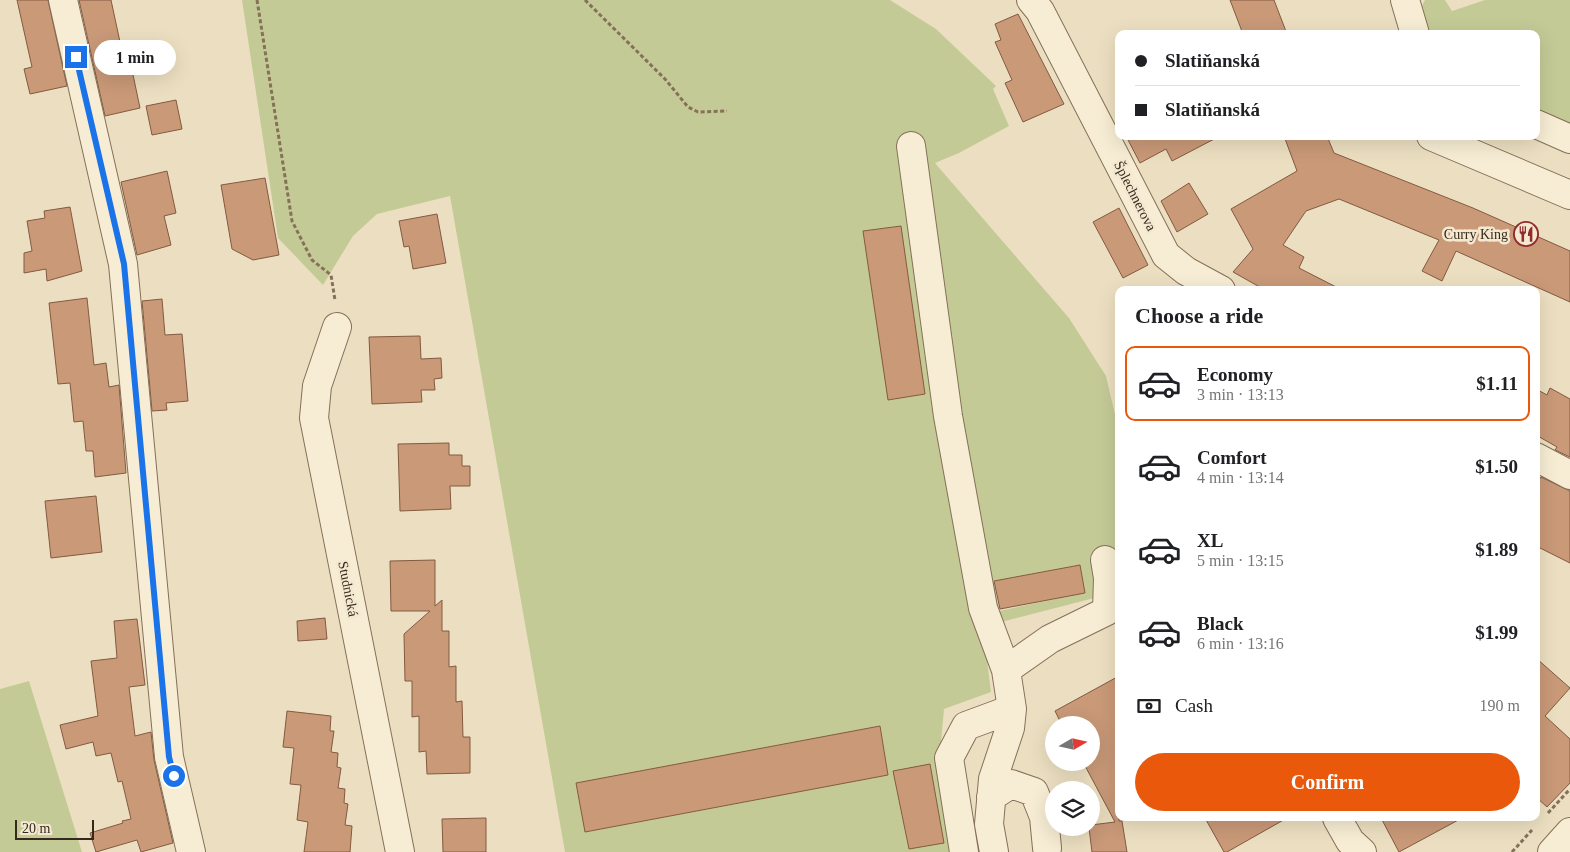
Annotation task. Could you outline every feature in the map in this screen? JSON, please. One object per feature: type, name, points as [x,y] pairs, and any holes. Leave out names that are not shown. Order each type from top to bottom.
[{"type":"street","points":[[63,0],[124,264],[169,757],[191,852]]},
{"type":"street","name":"Šplechnerova","points":[[1030,0],[1040,11],[1166,255],[1186,272],[1213,286]]},
{"type":"street","points":[[1405,0],[1414,30]]},
{"type":"street","points":[[1540,126],[1570,139]]},
{"type":"street","points":[[1440,140],[1570,196]]},
{"type":"street","points":[[911,146],[955,455],[983,608],[1006,670],[1012,709],[1010,728],[993,779],[990,824],[994,852]]},
{"type":"street","name":"Studnická","points":[[337,327],[317,386],[314,418],[400,852]]},
{"type":"street","points":[[1540,459],[1570,475]]},
{"type":"street","points":[[1006,670],[1050,638],[1107,611],[1108,578],[1105,560]]},
{"type":"street","points":[[964,852],[948,758],[966,726],[1012,709]]},
{"type":"street","points":[[991,797],[1010,784],[1034,792],[1044,818],[1047,848]]},
{"type":"street","points":[[1339,821],[1350,841],[1362,852]]},
{"type":"street","points":[[1552,852],[1570,832]]},
{"type":"path","points":[[257,0],[292,221],[312,260],[331,275],[337,327]]},
{"type":"path","points":[[586,0],[665,79],[688,107],[698,112],[726,111]]},
{"type":"green space","points":[[242,0],[890,0],[936,29],[996,86],[993,89],[1009,126],[959,153],[935,163],[1069,318],[1106,376],[1115,415],[1115,550],[1098,597],[1005,621],[985,644],[991,692],[944,709],[939,764],[954,852],[565,852],[450,196],[377,214],[353,236],[323,285],[278,238]],"holes":[[[901,226],[925,394],[889,400],[864,231]],[[1080,565],[1085,595],[1083,593],[999,611],[994,581]],[[880,726],[888,775],[586,832],[577,783]],[[930,765],[944,842],[909,849],[893,771]]]},
{"type":"green space","points":[[1425,0],[1445,0],[1452,11],[1485,0],[1570,0],[1570,124],[1540,112],[1540,30],[1427,30],[1420,9]]},
{"type":"green space","points":[[29,681],[82,852],[0,852],[0,689]]},
{"type":"building","points":[[17,0],[48,0],[67,86],[30,94],[24,69],[32,67]]},
{"type":"building","points":[[79,0],[111,0],[120,42],[123,42],[129,71],[132,70],[140,108],[105,116]]},
{"type":"building","points":[[1230,0],[1274,0],[1285,30],[1241,30]]},
{"type":"building","points":[[1018,14],[1064,104],[1023,122],[1005,83],[1012,80],[995,42],[1001,40],[995,24]]},
{"type":"building","points":[[176,100],[182,129],[152,135],[146,106]]},
{"type":"building","points":[[1128,140],[1212,140],[1172,161],[1166,149],[1140,163]]},
{"type":"building","points":[[1285,140],[1329,140],[1334,153],[1473,208],[1570,251],[1570,302],[1540,289],[1540,286],[1534,286],[1456,251],[1442,281],[1422,271],[1439,240],[1339,199],[1306,211],[1283,245],[1304,257],[1299,268],[1334,286],[1258,286],[1233,272],[1253,249],[1231,209],[1297,171]]},
{"type":"building","points":[[167,171],[176,213],[164,216],[171,245],[137,255],[121,182]]},
{"type":"building","points":[[265,178],[279,255],[253,260],[232,249],[221,185]]},
{"type":"building","points":[[1189,183],[1208,214],[1177,232],[1161,201]]},
{"type":"building","points":[[70,207],[82,271],[47,281],[46,269],[24,273],[24,253],[32,251],[27,221],[45,218],[44,211]]},
{"type":"building","points":[[1119,208],[1148,265],[1123,278],[1093,222]]},
{"type":"building","points":[[437,214],[446,263],[413,269],[409,246],[404,247],[399,221]]},
{"type":"building","points":[[901,226],[925,394],[888,400],[863,231]]},
{"type":"building","points":[[87,298],[94,365],[106,363],[109,387],[119,385],[126,473],[95,477],[93,451],[86,451],[83,421],[74,422],[70,383],[58,384],[49,303]]},
{"type":"building","points":[[162,299],[165,335],[182,334],[188,401],[166,403],[167,410],[152,411],[142,301]]},
{"type":"building","points":[[420,336],[421,359],[441,358],[442,378],[434,379],[435,390],[421,390],[422,402],[372,404],[369,337]]},
{"type":"building","points":[[1550,388],[1570,399],[1570,457],[1555,450],[1557,447],[1540,437],[1540,391],[1547,395]]},
{"type":"building","points":[[449,443],[449,455],[462,455],[462,466],[470,466],[470,486],[450,486],[451,509],[400,511],[398,444]]},
{"type":"building","points":[[1541,477],[1570,491],[1570,563],[1540,548]]},
{"type":"building","points":[[96,496],[102,552],[51,558],[45,501]]},
{"type":"building","points":[[435,560],[435,606],[442,600],[442,631],[449,631],[449,667],[456,666],[456,702],[462,701],[463,737],[470,737],[470,773],[427,774],[426,751],[419,752],[419,716],[412,717],[412,681],[405,681],[404,634],[430,611],[391,611],[390,561]]},
{"type":"building","points":[[1080,565],[1085,593],[1000,609],[994,581]]},
{"type":"building","points":[[325,618],[327,639],[298,641],[297,621]]},
{"type":"building","points":[[137,619],[145,685],[129,687],[135,736],[151,732],[154,760],[173,843],[141,852],[137,840],[96,852],[90,833],[131,819],[122,781],[118,782],[111,753],[96,756],[93,742],[66,749],[60,725],[98,716],[91,661],[117,658],[114,621]]},
{"type":"building","points":[[1540,662],[1570,688],[1545,716],[1570,739],[1570,783],[1547,807],[1540,801]]},
{"type":"building","points":[[1115,678],[1115,821],[1122,821],[1127,852],[1092,852],[1090,836],[1100,836],[1100,824],[1115,822],[1100,794],[1100,781],[1093,781],[1088,771],[1100,771],[1100,716],[1058,716],[1055,711]]},
{"type":"building","points":[[287,711],[331,716],[330,731],[334,731],[331,752],[338,753],[337,767],[341,768],[338,788],[345,789],[344,803],[348,804],[345,825],[352,826],[350,852],[304,852],[308,822],[297,820],[301,785],[290,784],[294,748],[283,747]]},
{"type":"building","points":[[880,726],[888,775],[585,832],[576,783]]},
{"type":"building","points":[[930,764],[944,843],[909,849],[893,771]]},
{"type":"building","points":[[486,818],[486,852],[443,852],[442,819]]},
{"type":"building","points":[[1207,821],[1282,821],[1227,852],[1224,852]]},
{"type":"building","points":[[1383,821],[1456,821],[1399,852]]},
{"type":"place","name":"Curry King","points":[[1526,234]]},
{"type":"route","points":[[76,57],[124,264],[169,757],[174,776]]}]
